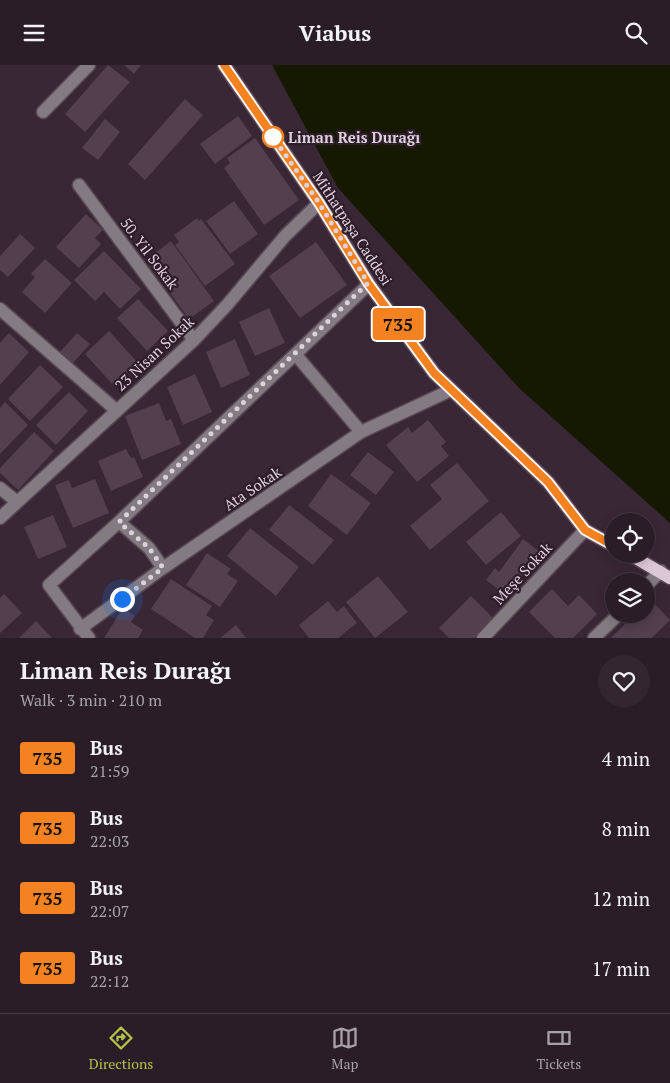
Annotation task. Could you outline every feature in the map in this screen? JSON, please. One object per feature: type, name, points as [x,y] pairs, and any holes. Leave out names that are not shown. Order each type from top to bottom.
[{"type":"main road","name":"Mithatpaşa Caddesi","points":[[224,65],[319,203],[368,283],[434,373],[548,482],[585,530],[605,541]]},
{"type":"main road","points":[[644,563],[666,575]]},
{"type":"street","points":[[43,112],[89,65]]},
{"type":"street","name":"50. Yil Sokak","points":[[79,185],[194,340]]},
{"type":"street","name":"23 Nisan Sokak","points":[[0,518],[194,340],[227,305],[285,236],[319,203]]},
{"type":"street","points":[[84,633],[49,585],[119,522],[296,355],[368,283]]},
{"type":"street","points":[[0,309],[116,410]]},
{"type":"street","points":[[296,355],[361,433]]},
{"type":"street","name":"Ata Sokak","points":[[84,633],[163,568],[361,433],[451,390]]},
{"type":"street","points":[[0,488],[17,502]]},
{"type":"street","points":[[119,522],[149,548],[163,568]]},
{"type":"street","name":"Meşe Sokak","points":[[483,638],[585,530]]},
{"type":"street","points":[[655,581],[666,575]]},
{"type":"street","points":[[594,638],[610,623]]},
{"type":"shaded area","points":[[272,65],[670,65],[670,523],[519,388],[338,188]]},
{"type":"building","points":[[108,65],[130,82],[85,132],[65,114]]},
{"type":"building","points":[[124,65],[141,65],[134,74]]},
{"type":"building","points":[[185,99],[203,115],[145,180],[128,164]]},
{"type":"building","points":[[238,116],[252,136],[215,164],[200,144]]},
{"type":"building","points":[[105,119],[120,132],[98,160],[82,148]]},
{"type":"building","points":[[255,138],[299,200],[264,225],[224,168],[230,163],[227,158]]},
{"type":"building","points":[[234,201],[258,234],[230,254],[206,221]]},
{"type":"building","points":[[86,214],[103,230],[95,238],[101,244],[79,268],[56,247]]},
{"type":"building","points":[[197,218],[199,221],[201,219],[235,264],[205,286],[175,245],[179,242],[174,235]]},
{"type":"building","points":[[20,234],[35,248],[8,277],[0,270],[0,256]]},
{"type":"building","points":[[171,241],[214,301],[189,319],[146,260]]},
{"type":"building","points":[[316,242],[347,285],[300,318],[269,276]]},
{"type":"building","points":[[104,251],[141,289],[120,309],[104,292],[95,301],[74,280]]},
{"type":"building","points":[[45,259],[72,283],[45,313],[22,292],[35,277],[31,274]]},
{"type":"building","points":[[138,299],[168,331],[147,351],[117,318]]},
{"type":"building","points":[[269,308],[285,343],[255,356],[239,322]]},
{"type":"building","points":[[109,331],[138,363],[114,386],[85,354]]},
{"type":"building","points":[[9,333],[29,352],[0,385],[0,343]]},
{"type":"building","points":[[77,333],[90,344],[73,363],[60,352]]},
{"type":"building","points":[[235,339],[250,375],[221,388],[206,352]]},
{"type":"building","points":[[40,365],[63,387],[30,421],[8,399]]},
{"type":"building","points":[[195,374],[212,412],[183,425],[167,387]]},
{"type":"building","points":[[69,392],[88,411],[56,445],[36,425]]},
{"type":"building","points":[[5,402],[28,425],[0,454],[0,408]]},
{"type":"building","points":[[159,403],[166,421],[171,419],[181,444],[142,460],[125,416]]},
{"type":"building","points":[[428,420],[446,442],[441,446],[449,456],[417,482],[386,445],[408,427],[412,433]]},
{"type":"building","points":[[34,432],[54,451],[18,490],[0,473],[0,468]]},
{"type":"building","points":[[126,449],[131,458],[134,457],[143,477],[111,491],[98,461]]},
{"type":"building","points":[[368,452],[394,472],[376,495],[350,475]]},
{"type":"building","points":[[457,463],[489,501],[430,550],[410,526],[442,499],[430,485]]},
{"type":"building","points":[[331,474],[371,503],[347,535],[308,506]]},
{"type":"building","points":[[95,479],[109,513],[73,528],[55,485],[69,480],[72,488]]},
{"type":"building","points":[[289,505],[334,540],[313,565],[269,530]]},
{"type":"building","points":[[501,512],[521,536],[486,565],[466,542]]},
{"type":"building","points":[[53,515],[67,547],[38,559],[24,527]]},
{"type":"building","points":[[250,528],[299,567],[276,596],[227,556]]},
{"type":"building","points":[[523,539],[540,552],[507,596],[486,580],[495,568],[499,572]]},
{"type":"building","points":[[207,553],[231,569],[227,574],[238,581],[220,607],[186,585]]},
{"type":"building","points":[[378,576],[408,612],[375,638],[346,602]]},
{"type":"building","points":[[171,579],[212,606],[206,615],[214,620],[203,638],[195,638],[151,609]]},
{"type":"building","points":[[552,589],[568,606],[579,595],[597,614],[573,638],[555,638],[529,612]]},
{"type":"building","points":[[4,594],[22,613],[0,633],[0,598]]},
{"type":"building","points":[[471,596],[494,619],[475,638],[449,638],[439,628]]},
{"type":"building","points":[[328,601],[337,612],[344,606],[357,623],[338,638],[309,638],[299,625]]},
{"type":"building","points":[[655,604],[670,620],[652,638],[611,638],[626,623],[655,623]]},
{"type":"building","points":[[123,608],[135,616],[131,622],[143,630],[138,638],[104,638]]},
{"type":"building","points":[[36,621],[52,638],[19,638]]},
{"type":"building","points":[[236,625],[246,638],[220,638]]},
{"type":"bus line","name":"735","points":[[224,65],[319,203],[368,283],[434,373],[548,482],[585,530],[605,541]]},
{"type":"place","name":"Liman Reis Durağı","points":[[273,137]]},
{"type":"route","points":[[122,599],[163,568],[149,548],[119,522],[296,355],[368,283],[319,203],[273,137]]}]
